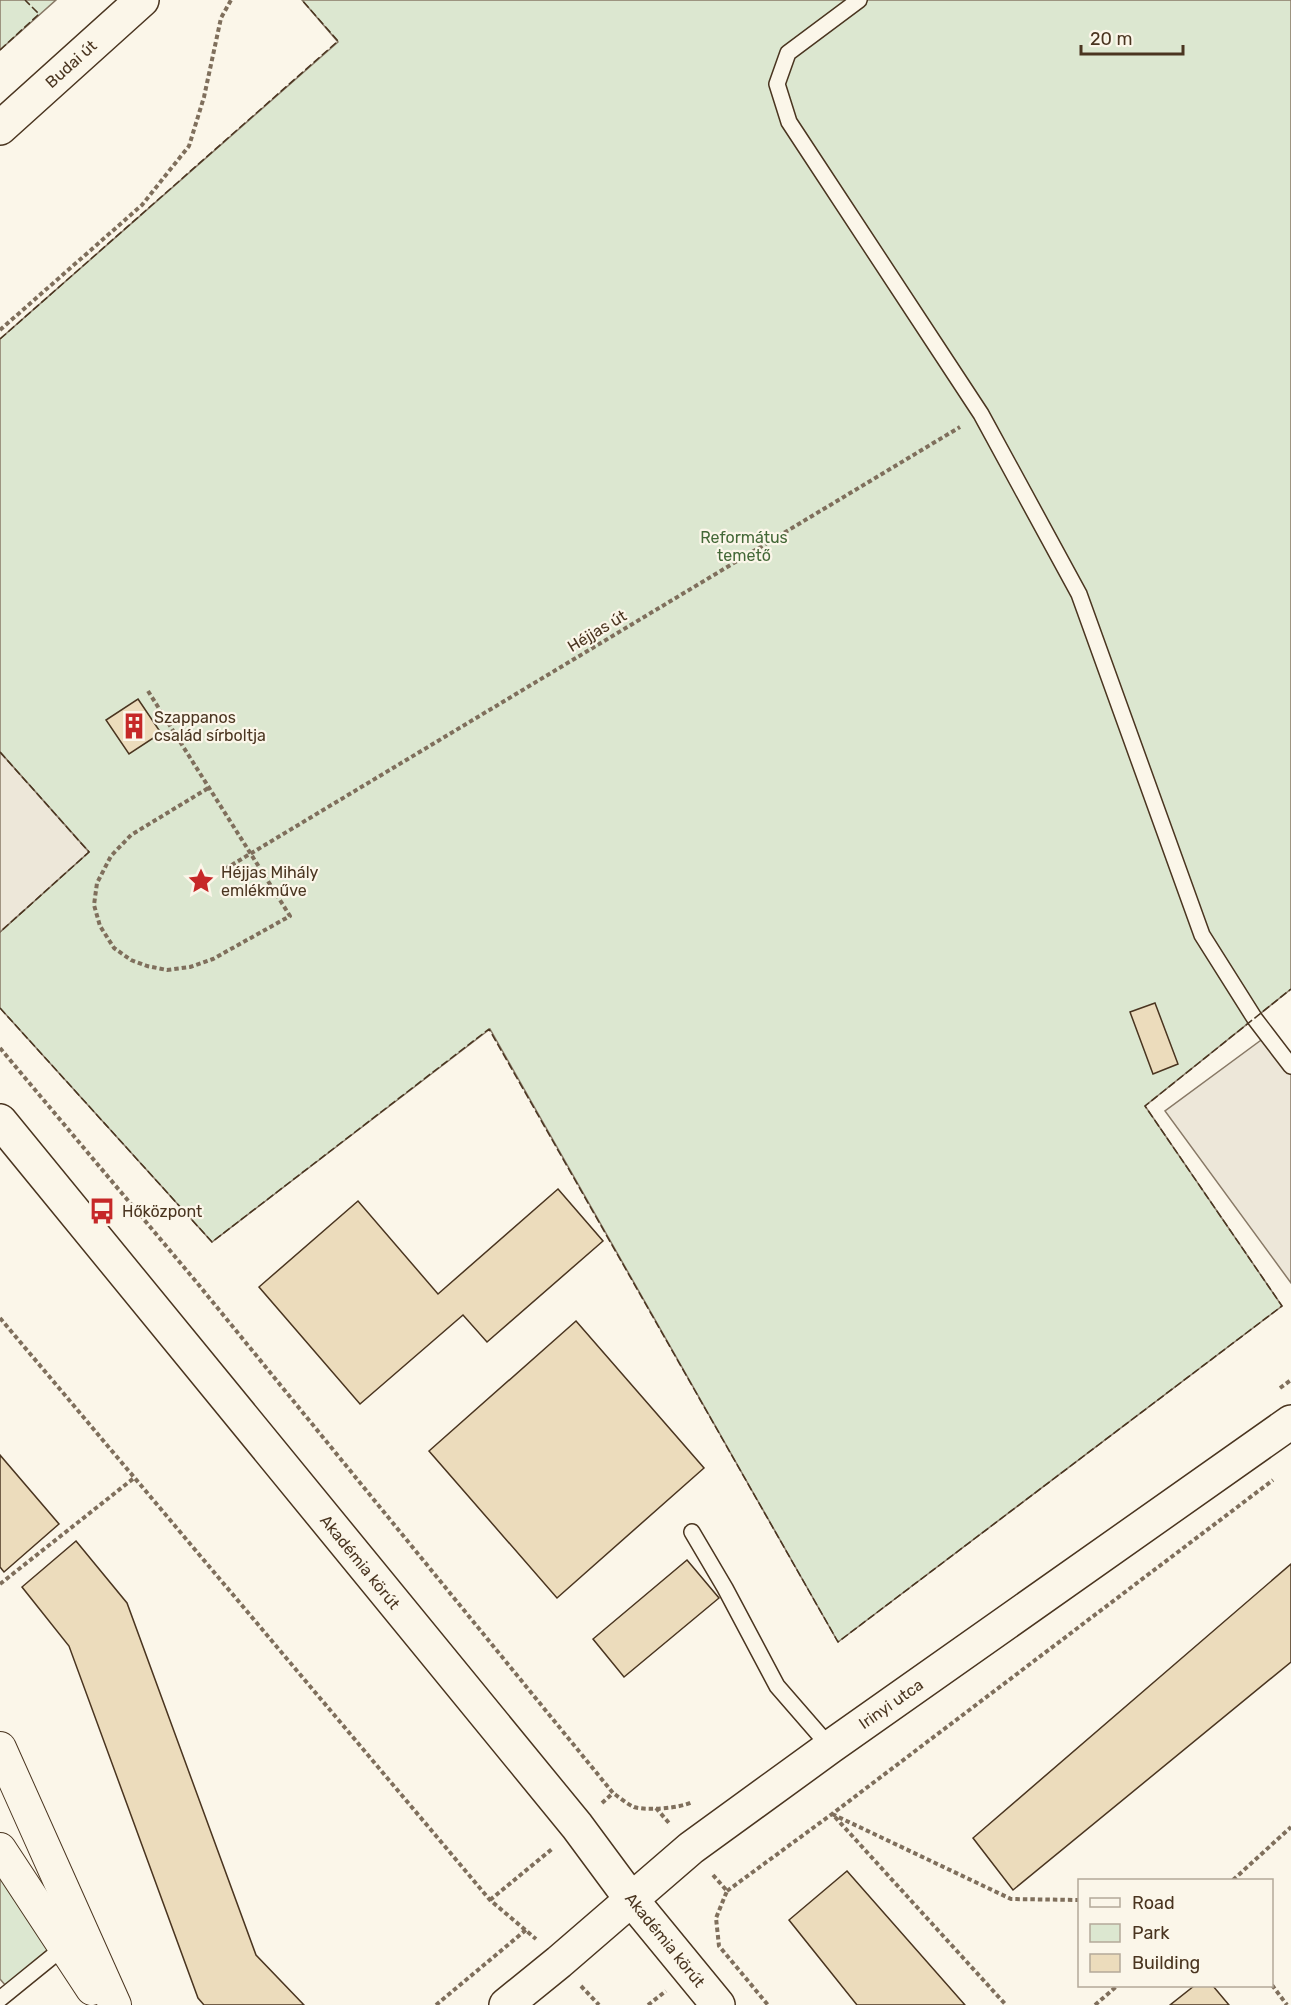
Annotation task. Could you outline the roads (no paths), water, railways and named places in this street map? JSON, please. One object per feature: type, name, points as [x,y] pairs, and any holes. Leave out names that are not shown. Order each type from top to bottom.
[{"type":"street","name":"Budai út","points":[[0,128],[142,0]]},
{"type":"street","name":"Akadémia körút","points":[[0,1121],[578,1826],[631,1899],[718,2005]]},
{"type":"street","name":"Irinyi utca","points":[[506,2005],[691,1848],[830,1747],[1291,1422]]},
{"type":"street","points":[[0,1748],[116,2005]]},
{"type":"street","points":[[0,1850],[102,2005]]},
{"type":"lane","points":[[859,0],[788,53],[777,84],[789,122],[981,414],[1079,594],[1202,935],[1255,1019],[1291,1066]]},
{"type":"lane","points":[[692,1532],[725,1588],[777,1686],[830,1747]]},
{"type":"lane","points":[[0,1999],[64,1947]]},
{"type":"place","name":"Szappanos család sírboltja","points":[[134,726]]},
{"type":"place","name":"Héjjas Mihály emlékműve","points":[[201,881]]},
{"type":"place","name":"Hőközpont","points":[[102,1211]]},
{"type":"park label","name":"Református temető","points":[[744,546]]}]
